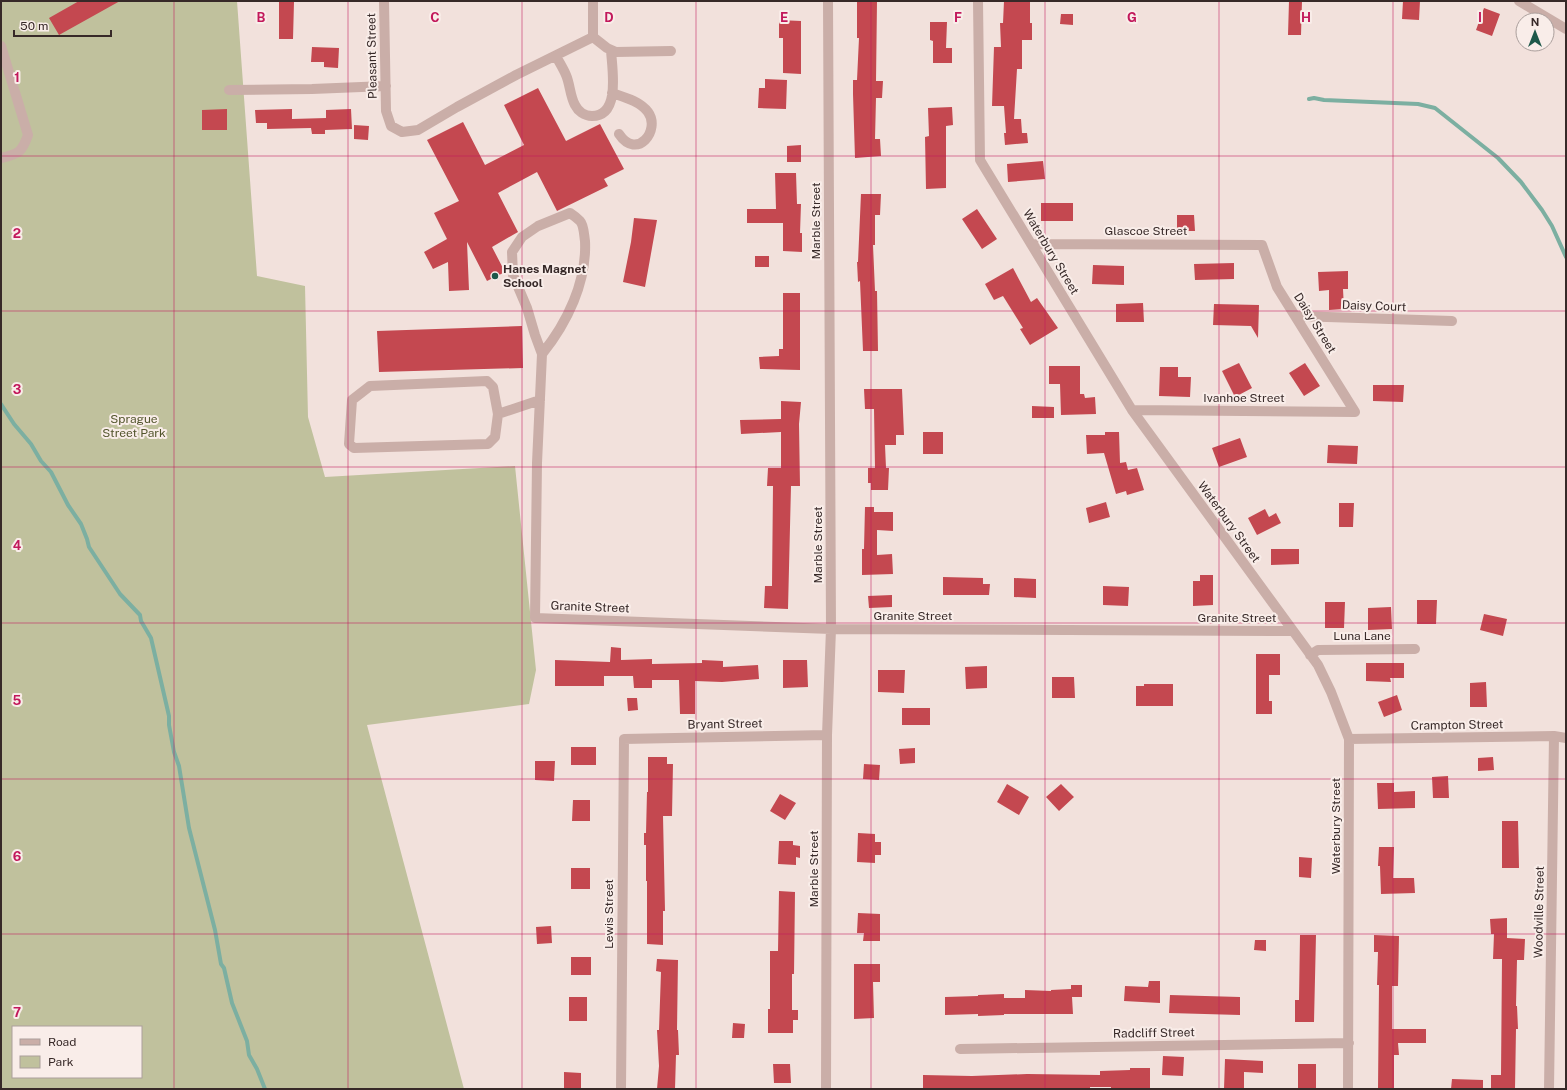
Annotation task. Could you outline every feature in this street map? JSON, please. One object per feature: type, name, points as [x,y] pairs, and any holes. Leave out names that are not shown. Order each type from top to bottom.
[{"type":"street","name":"Pleasant Street","points":[[384,1],[386,111],[391,126],[402,132],[418,130],[457,106],[556,56]]},
{"type":"street","points":[[593,1],[593,37]]},
{"type":"street","name":"Marble Street","points":[[826,1089],[827,735],[832,629],[828,1]]},
{"type":"street","name":"Waterbury Street","points":[[978,1],[980,160],[1132,410],[1318,665],[1331,692],[1349,739],[1348,1089]]},
{"type":"street","points":[[1519,1],[1566,29]]},
{"type":"street","points":[[593,37],[616,52],[671,51]]},
{"type":"street","points":[[593,37],[556,56],[566,74],[575,104],[580,112],[586,116],[593,116],[606,112],[610,106],[612,93],[611,50]]},
{"type":"street","points":[[1,46],[28,136],[23,149],[11,156],[1,158]]},
{"type":"street","points":[[228,90],[386,86]]},
{"type":"street","points":[[612,93],[642,106],[649,113],[651,123],[647,139],[643,143],[637,145],[629,144],[623,140],[619,134]]},
{"type":"street","points":[[498,414],[540,400],[542,354],[527,308],[513,275],[512,252],[522,237],[538,226],[570,213],[581,222],[584,234],[585,250],[582,275],[572,305],[553,340],[542,354]]},
{"type":"street","name":"Glascoe Street","points":[[1031,244],[1262,245]]},
{"type":"street","name":"Daisy Street","points":[[1262,245],[1277,286],[1355,412]]},
{"type":"street","name":"Daisy Court","points":[[1296,316],[1452,321]]},
{"type":"street","points":[[487,381],[493,387],[498,414],[495,437],[488,444],[354,448],[349,444],[352,400],[370,386],[487,381]]},
{"type":"street","name":"Granite Street","points":[[540,400],[535,618],[832,629],[1292,631]]},
{"type":"street","name":"Ivanhoe Street","points":[[1132,410],[1355,412]]},
{"type":"street","name":"Luna Lane","points":[[1310,655],[1318,650],[1415,649]]},
{"type":"street","name":"Bryant Street","points":[[624,739],[827,735]]},
{"type":"street","name":"Crampton Street","points":[[1349,739],[1554,736],[1566,738]]},
{"type":"street","name":"Woodville Street","points":[[1549,1089],[1554,736]]},
{"type":"street","name":"Lewis Street","points":[[621,1089],[624,739]]},
{"type":"street","name":"Radcliff Street","points":[[960,1049],[1349,1043]]},
{"type":"green space","name":"Sprague Street Park","points":[[1,1],[237,1],[257,276],[305,286],[308,417],[325,477],[515,466],[536,670],[529,704],[367,725],[464,1089],[1,1089]]},
{"type":"building","points":[[79,1],[120,1],[59,35],[49,18]]},
{"type":"building","points":[[857,1],[877,1],[876,81],[883,81],[882,98],[876,98],[875,139],[880,139],[881,156],[855,158],[853,80],[857,80],[859,38],[857,38]]},
{"type":"building","points":[[1004,1],[1030,1],[1032,40],[1022,40],[1022,69],[1017,69],[1014,119],[1021,119],[1022,133],[1027,133],[1028,143],[1005,145],[1004,133],[1006,133],[1004,106],[992,106],[994,47],[1001,47],[1000,23],[1003,23]]},
{"type":"building","points":[[1289,1],[1302,1],[1301,35],[1288,35]]},
{"type":"building","points":[[1403,1],[1420,1],[1419,20],[1402,19]]},
{"type":"building","points":[[279,2],[294,2],[293,39],[279,39]]},
{"type":"building","points":[[1484,8],[1500,14],[1492,36],[1476,30]]},
{"type":"building","points":[[1061,14],[1073,14],[1073,25],[1060,24]]},
{"type":"building","points":[[779,20],[801,21],[801,74],[783,73],[783,38],[779,38]]},
{"type":"building","points":[[930,22],[947,22],[946,48],[952,48],[952,63],[933,63],[933,41],[930,40]]},
{"type":"building","points":[[312,47],[339,48],[338,68],[324,67],[324,62],[311,62]]},
{"type":"building","points":[[765,79],[787,80],[786,109],[758,108],[759,88],[765,88]]},
{"type":"building","name":"Hanes Magnet School","points":[[538,88],[566,141],[600,124],[624,169],[604,179],[608,186],[557,211],[537,172],[498,193],[518,232],[492,247],[505,272],[487,281],[467,242],[469,290],[449,291],[448,262],[433,269],[424,252],[447,239],[434,213],[459,201],[427,140],[463,122],[485,165],[524,145],[504,105]]},
{"type":"building","points":[[952,107],[953,125],[946,126],[946,188],[926,189],[925,137],[929,136],[928,108]]},
{"type":"building","points":[[227,109],[227,130],[202,130],[202,110]]},
{"type":"building","points":[[292,109],[292,119],[326,118],[326,110],[351,109],[352,129],[325,130],[325,134],[312,134],[311,128],[267,129],[267,123],[256,123],[255,110]]},
{"type":"building","points":[[354,125],[369,126],[368,140],[354,139]]},
{"type":"building","points":[[801,145],[801,162],[787,162],[787,146]]},
{"type":"building","points":[[1043,161],[1045,179],[1008,182],[1007,164]]},
{"type":"building","points":[[775,173],[796,173],[797,204],[801,204],[800,233],[802,233],[802,252],[783,251],[783,223],[747,223],[747,209],[776,209]]},
{"type":"building","points":[[861,194],[881,194],[880,215],[875,215],[875,245],[873,245],[875,291],[877,291],[878,351],[863,351],[860,281],[858,282],[857,262]]},
{"type":"building","points":[[1041,203],[1073,203],[1073,221],[1041,221]]},
{"type":"building","points":[[977,209],[997,239],[982,249],[962,219]]},
{"type":"building","points":[[1177,215],[1194,215],[1195,231],[1177,231]]},
{"type":"building","points":[[634,218],[657,220],[645,287],[623,282]]},
{"type":"building","points":[[755,256],[769,256],[769,267],[755,267]]},
{"type":"building","points":[[1234,263],[1234,279],[1195,280],[1194,264]]},
{"type":"building","points":[[1093,265],[1124,266],[1124,285],[1092,284]]},
{"type":"building","points":[[1013,268],[1031,302],[1037,298],[1058,328],[1030,345],[1020,329],[1023,328],[1003,296],[994,300],[985,284]]},
{"type":"building","points":[[1348,271],[1348,289],[1343,289],[1344,309],[1329,310],[1329,290],[1319,291],[1318,272]]},
{"type":"building","points":[[783,293],[800,293],[800,370],[760,369],[759,357],[779,356],[779,349],[783,349]]},
{"type":"building","points":[[1143,303],[1144,322],[1116,322],[1116,304]]},
{"type":"building","points":[[1214,304],[1259,305],[1258,338],[1251,326],[1213,325]]},
{"type":"building","points":[[522,326],[523,368],[379,372],[377,331]]},
{"type":"building","points":[[1239,363],[1252,388],[1235,397],[1222,371]]},
{"type":"building","points":[[1305,363],[1320,386],[1304,396],[1289,373]]},
{"type":"building","points":[[1049,366],[1080,366],[1080,394],[1084,394],[1085,398],[1095,397],[1096,414],[1061,415],[1060,384],[1049,384]]},
{"type":"building","points":[[1160,367],[1178,367],[1178,377],[1191,377],[1190,397],[1159,396]]},
{"type":"building","points":[[1373,385],[1404,385],[1403,402],[1373,401]]},
{"type":"building","points":[[864,389],[902,389],[904,435],[896,435],[896,445],[885,445],[886,468],[889,468],[888,490],[871,490],[871,483],[868,483],[868,468],[875,468],[874,409],[865,409]]},
{"type":"building","points":[[781,401],[801,402],[799,424],[800,486],[791,486],[788,609],[764,608],[765,586],[772,586],[773,486],[767,486],[768,468],[781,468],[781,432],[741,434],[740,420],[781,419]]},
{"type":"building","points":[[1032,406],[1054,407],[1054,418],[1032,418]]},
{"type":"building","points":[[923,432],[943,432],[943,454],[923,454]]},
{"type":"building","points":[[1105,432],[1119,432],[1120,463],[1126,462],[1128,470],[1137,468],[1144,490],[1127,495],[1126,491],[1116,494],[1104,453],[1087,454],[1086,435],[1105,435]]},
{"type":"building","points":[[1240,438],[1247,457],[1219,467],[1212,448]]},
{"type":"building","points":[[1328,445],[1358,446],[1357,464],[1327,463]]},
{"type":"building","points":[[1106,502],[1110,517],[1089,523],[1086,508]]},
{"type":"building","points":[[1339,503],[1354,503],[1353,527],[1339,527]]},
{"type":"building","points":[[865,507],[874,507],[874,512],[893,512],[893,531],[877,530],[877,555],[892,554],[893,574],[862,575]]},
{"type":"building","points":[[1265,509],[1269,517],[1276,513],[1281,523],[1257,535],[1248,518]]},
{"type":"building","points":[[1271,549],[1299,549],[1299,564],[1271,565]]},
{"type":"building","points":[[1200,575],[1213,575],[1213,605],[1193,606],[1193,581],[1200,581]]},
{"type":"building","points":[[943,577],[983,578],[983,584],[990,584],[989,595],[943,595]]},
{"type":"building","points":[[1014,578],[1036,579],[1036,598],[1014,597]]},
{"type":"building","points":[[1103,586],[1129,587],[1128,606],[1103,605]]},
{"type":"building","points":[[892,595],[892,607],[869,608],[868,596]]},
{"type":"building","points":[[1417,600],[1437,600],[1436,624],[1417,624]]},
{"type":"building","points":[[1325,602],[1345,602],[1344,628],[1325,628]]},
{"type":"building","points":[[1391,607],[1392,629],[1368,630],[1368,608]]},
{"type":"building","points":[[1484,614],[1507,619],[1503,636],[1480,630]]},
{"type":"building","points":[[611,647],[621,648],[621,660],[652,659],[652,664],[702,663],[702,660],[723,661],[723,667],[758,665],[759,679],[722,682],[695,681],[695,714],[680,714],[679,680],[652,680],[652,688],[634,688],[633,676],[604,676],[604,686],[555,686],[555,660],[610,662]]},
{"type":"building","points":[[1256,654],[1280,654],[1280,675],[1269,675],[1269,701],[1272,701],[1272,714],[1256,714]]},
{"type":"building","points":[[783,660],[807,660],[808,687],[783,688]]},
{"type":"building","points":[[1366,663],[1404,663],[1404,678],[1390,678],[1391,682],[1366,681]]},
{"type":"building","points":[[987,666],[987,688],[966,689],[965,667]]},
{"type":"building","points":[[878,670],[905,670],[904,693],[878,692]]},
{"type":"building","points":[[1052,677],[1074,677],[1075,698],[1052,698]]},
{"type":"building","points":[[1486,682],[1487,707],[1470,707],[1470,683]]},
{"type":"building","points":[[1144,684],[1173,684],[1173,706],[1136,706],[1136,686],[1144,686]]},
{"type":"building","points":[[1397,695],[1402,710],[1384,717],[1378,702]]},
{"type":"building","points":[[627,698],[637,698],[638,710],[628,711]]},
{"type":"building","points":[[902,708],[930,708],[930,725],[902,725]]},
{"type":"building","points":[[571,747],[596,747],[596,765],[571,765]]},
{"type":"building","points":[[915,748],[915,763],[900,764],[899,749]]},
{"type":"building","points":[[648,757],[667,757],[667,764],[673,764],[672,816],[663,816],[665,911],[663,911],[663,945],[647,944],[647,881],[646,845],[644,845],[644,833],[646,833]]},
{"type":"building","points":[[1493,757],[1494,770],[1478,771],[1478,758]]},
{"type":"building","points":[[535,761],[555,761],[554,781],[535,780]]},
{"type":"building","points":[[864,764],[880,765],[879,780],[863,779]]},
{"type":"building","points":[[1448,776],[1449,798],[1433,798],[1432,777]]},
{"type":"building","points":[[1377,783],[1394,783],[1394,792],[1415,791],[1415,808],[1378,809]]},
{"type":"building","points":[[1007,784],[1029,797],[1019,815],[997,802]]},
{"type":"building","points":[[1061,784],[1074,797],[1059,811],[1046,797]]},
{"type":"building","points":[[780,794],[796,803],[785,820],[770,811]]},
{"type":"building","points":[[573,800],[590,800],[590,821],[572,821]]},
{"type":"building","points":[[1502,821],[1518,821],[1519,868],[1502,868]]},
{"type":"building","points":[[858,833],[875,834],[875,842],[881,842],[881,855],[875,855],[875,863],[857,862]]},
{"type":"building","points":[[779,841],[793,841],[793,845],[800,846],[800,858],[796,857],[796,865],[778,864]]},
{"type":"building","points":[[1379,847],[1394,847],[1393,878],[1414,878],[1415,893],[1381,894],[1380,866],[1378,866]]},
{"type":"building","points":[[1299,857],[1312,858],[1311,878],[1299,877]]},
{"type":"building","points":[[571,868],[590,868],[590,889],[571,889]]},
{"type":"building","points":[[779,891],[795,892],[792,1010],[798,1010],[798,1020],[793,1020],[793,1033],[768,1033],[768,1009],[770,1009],[770,951],[778,951]]},
{"type":"building","points":[[858,913],[880,914],[880,941],[863,941],[864,933],[857,933]]},
{"type":"building","points":[[1507,918],[1507,938],[1525,939],[1524,960],[1517,960],[1516,1006],[1518,1029],[1516,1029],[1515,1089],[1491,1089],[1491,1075],[1501,1075],[1502,959],[1493,959],[1494,934],[1491,934],[1490,919]]},
{"type":"building","points":[[551,926],[552,943],[537,944],[536,927]]},
{"type":"building","points":[[1300,935],[1316,935],[1314,1022],[1295,1022],[1295,1000],[1299,1000]]},
{"type":"building","points":[[1374,935],[1399,936],[1398,986],[1392,986],[1392,1029],[1426,1029],[1426,1043],[1398,1043],[1399,1055],[1394,1055],[1394,1089],[1378,1089],[1379,985],[1377,985],[1378,952],[1374,952]]},
{"type":"building","points":[[1255,940],[1266,940],[1266,951],[1254,950]]},
{"type":"building","points":[[571,957],[591,957],[591,975],[571,975]]},
{"type":"building","points":[[657,959],[678,960],[677,1030],[679,1055],[676,1055],[675,1089],[657,1089],[659,1066],[657,1030],[659,1030],[661,972],[656,971]]},
{"type":"building","points":[[854,964],[880,964],[880,982],[873,982],[874,1018],[854,1019]]},
{"type":"building","points":[[1149,981],[1160,981],[1160,1003],[1124,1001],[1125,986],[1148,987]]},
{"type":"building","points":[[1071,985],[1082,985],[1082,997],[1072,997],[1073,1014],[1004,1014],[978,1016],[978,1014],[945,1015],[945,997],[1004,994],[1004,998],[1025,998],[1025,990],[1051,991],[1071,989]]},
{"type":"building","points":[[1170,995],[1240,997],[1240,1015],[1169,1013]]},
{"type":"building","points":[[569,997],[587,997],[587,1021],[569,1021]]},
{"type":"building","points":[[733,1023],[745,1024],[744,1038],[732,1038]]},
{"type":"building","points":[[1163,1056],[1184,1057],[1183,1076],[1162,1075]]},
{"type":"building","points":[[1225,1059],[1263,1061],[1263,1073],[1244,1072],[1244,1089],[1224,1089]]},
{"type":"building","points":[[773,1064],[790,1064],[791,1083],[774,1083]]},
{"type":"building","points":[[1298,1064],[1316,1064],[1316,1089],[1298,1089]]},
{"type":"building","points":[[1130,1068],[1150,1068],[1150,1089],[1111,1089],[1111,1087],[1090,1087],[1090,1089],[923,1089],[923,1075],[1100,1075],[1100,1071],[1130,1070]]},
{"type":"building","points":[[564,1072],[581,1073],[581,1089],[564,1089]]},
{"type":"building","points":[[1452,1079],[1483,1080],[1483,1089],[1451,1089]]},
{"type":"waterway","points":[[1309,99],[1314,98],[1324,100],[1418,104],[1435,108],[1498,158],[1521,182],[1552,226],[1566,257]]},
{"type":"waterway","points":[[1,404],[14,424],[31,444],[41,461],[51,472],[68,505],[81,524],[89,547],[120,594],[140,615],[141,621],[151,638],[169,716],[169,725],[174,752],[179,766],[189,828],[215,930],[221,964],[224,968],[232,1003],[247,1041],[249,1055],[257,1069],[265,1089]]},
{"type":"place","name":"Hanes Magnet School","points":[[495,276]]}]
